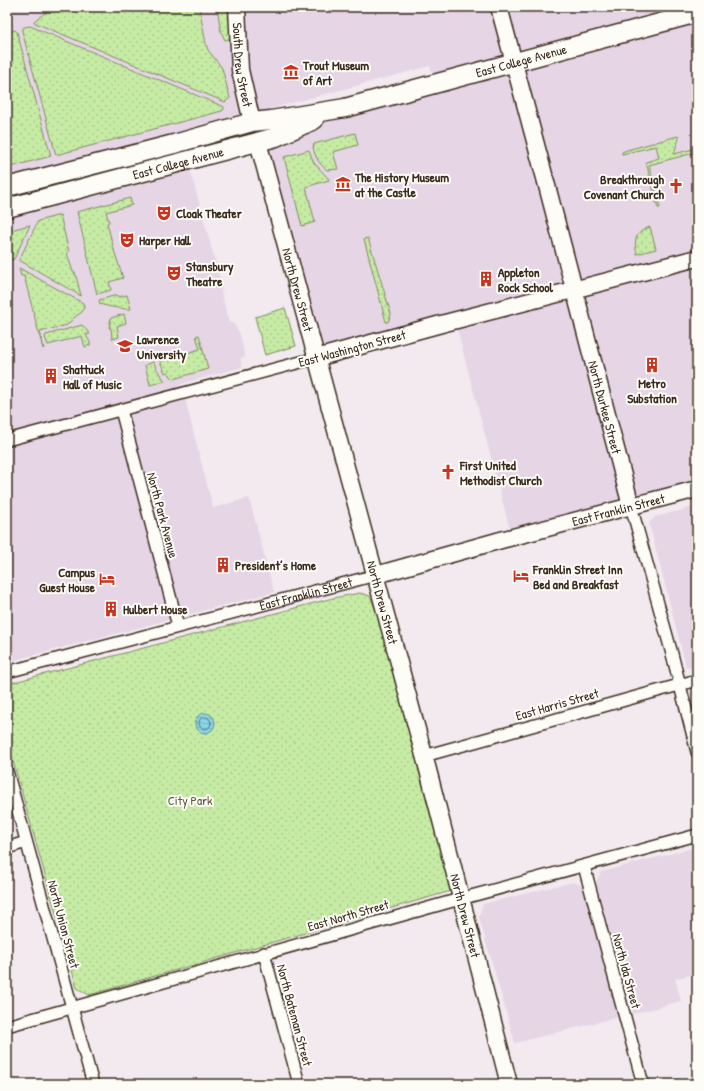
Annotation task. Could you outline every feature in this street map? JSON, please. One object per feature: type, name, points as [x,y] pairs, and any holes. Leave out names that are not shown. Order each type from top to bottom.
[{"type":"main road","name":"East College Avenue","points":[[7,208],[276,137],[306,123],[345,108],[697,13]]},
{"type":"main road","name":"East College Avenue","points":[[7,187],[174,144],[252,122],[345,108]]},
{"type":"street","name":"South Drew Street","points":[[236,7],[240,70],[252,122]]},
{"type":"street","name":"North Durkee Street","points":[[498,7],[514,62],[697,752]]},
{"type":"street","name":"North Drew Street","points":[[252,122],[376,575],[509,1084]]},
{"type":"street","name":"East Washington Street","points":[[7,440],[697,258]]},
{"type":"street","name":"North Park Avenue","points":[[121,410],[178,626]]},
{"type":"street","name":"East Franklin Street","points":[[7,672],[376,575],[697,488]]},
{"type":"street","name":"East Harris Street","points":[[424,756],[697,680]]},
{"type":"street","name":"North Union Street","points":[[7,771],[93,1084]]},
{"type":"street","name":"East North Street","points":[[7,1026],[264,953],[697,835]]},
{"type":"street","points":[[7,848],[26,842]]},
{"type":"street","name":"North Ida Street","points":[[584,866],[643,1084]]},
{"type":"street","name":"North Bateman Street","points":[[264,953],[299,1084]]},
{"type":"shaded area","points":[[7,7],[697,7],[697,489],[512,537],[455,321],[316,358],[258,142],[345,108],[435,83],[430,66],[180,133],[222,286],[221,292],[229,323],[233,322],[240,334],[245,357],[240,358],[242,367],[181,384],[213,508],[249,498],[274,592],[7,662]]},
{"type":"shaded area","points":[[697,506],[696,671],[686,666],[649,523],[655,517]]},
{"type":"shaded area","points":[[697,847],[697,973],[675,979],[681,1001],[633,1014],[596,883],[601,872]]},
{"type":"shaded area","points":[[573,882],[583,886],[618,1017],[515,1043],[479,917],[483,904]]},
{"type":"green space","points":[[53,7],[199,7],[208,50],[222,68],[230,98],[225,102],[35,23],[34,21]]},
{"type":"green space","points":[[217,7],[230,7],[231,36],[229,39],[225,40],[221,32]]},
{"type":"green space","points":[[30,26],[222,106],[224,109],[222,111],[56,155],[22,31],[24,27]]},
{"type":"green space","points":[[15,30],[17,32],[51,156],[7,168],[7,33]]},
{"type":"green space","points":[[355,133],[358,145],[333,152],[338,169],[327,170],[324,168],[316,157],[313,147],[314,144]]},
{"type":"green space","points":[[678,136],[679,138],[674,154],[697,148],[697,152],[649,165],[660,208],[658,208],[646,162],[659,158],[656,146],[622,154],[622,152]]},
{"type":"green space","points":[[309,150],[314,163],[329,180],[306,187],[315,222],[302,226],[284,157]]},
{"type":"green space","points":[[130,198],[132,205],[106,212],[109,222],[107,223],[123,278],[109,282],[111,290],[97,294],[77,212]]},
{"type":"green space","points":[[60,215],[69,252],[67,253],[73,272],[75,272],[81,296],[19,260],[38,221]]},
{"type":"green space","points":[[30,225],[14,259],[7,259],[7,231]]},
{"type":"green space","points":[[650,227],[656,249],[637,254],[635,244],[637,237],[642,231]]},
{"type":"green space","points":[[368,238],[391,314],[388,322],[386,322],[364,239]]},
{"type":"green space","points":[[19,268],[83,303],[84,307],[82,312],[67,325],[40,332],[43,349],[24,276],[21,276]]},
{"type":"green space","points":[[117,295],[118,297],[127,295],[131,309],[116,308],[100,304],[99,300]]},
{"type":"green space","points":[[285,308],[296,346],[265,355],[255,317]]},
{"type":"green space","points":[[124,314],[126,323],[117,326],[119,337],[112,339],[111,328],[109,328],[111,318]]},
{"type":"green space","points":[[82,325],[90,334],[86,335],[90,345],[85,347],[82,336],[48,345],[45,337],[46,335]]},
{"type":"green space","points":[[199,335],[208,369],[173,379],[168,372],[165,373],[160,361],[200,349],[196,336]]},
{"type":"green space","points":[[154,362],[156,368],[165,381],[150,385],[145,365]]},
{"type":"green space","name":"City Park","points":[[360,593],[370,596],[378,615],[451,891],[89,995],[77,988],[7,740],[7,684],[333,598]]},
{"type":"water","points":[[201,713],[209,713],[215,719],[215,727],[209,733],[201,733],[195,727],[195,719]]},
{"type":"place","name":"Trout Museum of Art","points":[[291,72]]},
{"type":"place","name":"The History Museum at the Castle","points":[[343,184]]},
{"type":"place","name":"Breakthrough Covenant Church","points":[[676,186]]},
{"type":"place","name":"Cloak Theater","points":[[164,213]]},
{"type":"place","name":"Harper Hall","points":[[127,240]]},
{"type":"place","name":"Stansbury Theatre","points":[[174,273]]},
{"type":"place","name":"Appleton Rock School","points":[[486,279]]},
{"type":"place","name":"Lawrence University","points":[[125,346]]},
{"type":"place","name":"Metro Substation","points":[[652,365]]},
{"type":"place","name":"Shattuck Hall of Music","points":[[51,376]]},
{"type":"place","name":"First United Methodist Church","points":[[448,472]]},
{"type":"place","name":"President’s Home","points":[[223,565]]},
{"type":"place","name":"Franklin Street Inn Bed and Breakfast","points":[[521,576]]},
{"type":"place","name":"Campus Guest House","points":[[107,579]]},
{"type":"place","name":"Hulbert House","points":[[111,609]]}]
